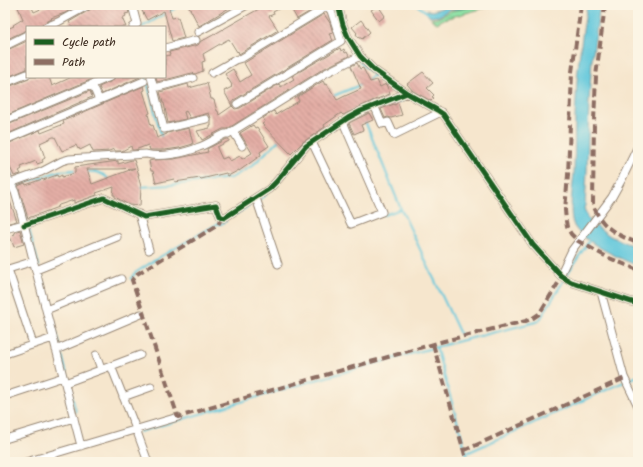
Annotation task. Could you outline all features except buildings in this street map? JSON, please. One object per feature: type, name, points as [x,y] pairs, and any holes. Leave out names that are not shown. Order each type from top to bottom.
[{"type":"street","points":[[48,26],[89,5]]},
{"type":"street","points":[[133,5],[137,24],[134,26]]},
{"type":"street","points":[[166,48],[197,36],[247,5]]},
{"type":"street","points":[[337,5],[344,25],[345,39]]},
{"type":"street","points":[[212,73],[235,60],[242,58],[328,6],[345,39],[358,57],[407,94],[441,112],[533,245],[564,278],[638,304]]},
{"type":"street","points":[[5,46],[26,36]]},
{"type":"street","points":[[237,104],[345,39]]},
{"type":"street","points":[[10,186],[69,159],[146,154],[152,156],[166,155],[200,147],[224,134],[233,132],[326,73],[358,57]]},
{"type":"street","points":[[5,83],[26,74]]},
{"type":"street","points":[[5,121],[107,78]]},
{"type":"street","points":[[151,78],[164,129],[206,119]]},
{"type":"street","points":[[154,88],[193,78]]},
{"type":"street","points":[[5,140],[144,81]]},
{"type":"street","points":[[92,84],[99,100]]},
{"type":"street","points":[[5,229],[26,224],[104,198],[144,217],[216,205],[220,216],[224,218],[256,200],[264,193],[306,146],[361,111],[407,94]]},
{"type":"street","points":[[374,106],[382,124],[388,122],[394,135],[441,112]]},
{"type":"street","points":[[312,142],[351,224],[382,212],[343,122]]},
{"type":"street","points":[[233,132],[242,146]]},
{"type":"street","points":[[564,278],[562,271],[572,250],[612,197],[638,146]]},
{"type":"street","points":[[5,173],[26,224],[34,261],[38,269],[53,338],[59,349],[80,446]]},
{"type":"street","points":[[256,200],[278,264]]},
{"type":"street","points":[[139,214],[149,250]]},
{"type":"street","points":[[38,269],[117,236]]},
{"type":"street","points":[[33,344],[7,270],[34,261]]},
{"type":"street","points":[[46,310],[121,279]]},
{"type":"street","points":[[601,292],[626,381],[638,406]]},
{"type":"street","points":[[59,349],[141,314]]},
{"type":"street","points":[[5,354],[53,338]]},
{"type":"street","points":[[96,355],[101,369]]},
{"type":"street","points":[[5,396],[66,381],[140,355]]},
{"type":"street","points":[[111,366],[148,462]]},
{"type":"street","points":[[123,397],[151,387]]},
{"type":"street","points":[[26,462],[137,431],[178,417]]},
{"type":"street","points":[[5,439],[74,418]]},
{"type":"green space","points":[[484,5],[495,5],[444,19],[437,23],[431,19],[438,18],[450,11]]},
{"type":"water","points":[[452,5],[479,5],[450,9],[439,16],[431,17],[428,15],[426,10],[432,11]]},
{"type":"water","points":[[587,5],[600,5],[592,60],[584,208],[587,217],[595,225],[610,236],[638,248],[638,266],[585,238],[574,226],[572,221],[571,207],[574,172],[577,87],[580,52]]},
{"type":"waterway","points":[[144,26],[181,5]]},
{"type":"waterway","points":[[333,5],[336,9]]},
{"type":"waterway","points":[[417,5],[429,14]]},
{"type":"waterway","points":[[359,60],[374,75],[367,80]]},
{"type":"waterway","points":[[374,75],[385,82]]},
{"type":"waterway","points":[[146,78],[162,139]]},
{"type":"waterway","points":[[333,96],[360,85]]},
{"type":"waterway","points":[[378,108],[403,100],[407,96]]},
{"type":"waterway","points":[[365,121],[401,209],[460,334]]},
{"type":"waterway","points":[[139,187],[172,185],[231,178],[252,166],[279,140]]},
{"type":"waterway","points":[[5,163],[12,176]]},
{"type":"waterway","points":[[14,186],[60,171],[77,170]]},
{"type":"waterway","points":[[85,171],[95,172],[109,179]]},
{"type":"waterway","points":[[16,184],[27,222]]},
{"type":"waterway","points":[[236,214],[266,195]]},
{"type":"waterway","points":[[384,215],[401,209]]},
{"type":"waterway","points":[[131,279],[135,273],[158,258],[217,224],[221,224],[226,221]]},
{"type":"waterway","points":[[28,226],[39,266]]},
{"type":"waterway","points":[[566,276],[591,238]]},
{"type":"waterway","points":[[40,271],[49,304]]},
{"type":"waterway","points":[[139,432],[312,381],[539,321],[564,280]]},
{"type":"waterway","points":[[52,316],[60,346]]},
{"type":"waterway","points":[[436,347],[469,462]]},
{"type":"waterway","points":[[61,351],[68,379]]},
{"type":"waterway","points":[[628,380],[638,376]]},
{"type":"waterway","points":[[467,453],[624,382]]},
{"type":"waterway","points":[[69,384],[76,412]]},
{"type":"marked path","points":[[581,5],[572,72],[568,175],[565,210],[567,227],[578,241],[607,257],[638,270]]},
{"type":"marked path","points":[[605,5],[596,76],[593,204],[596,212],[605,225],[623,237],[638,243]]},
{"type":"marked path","points":[[222,217],[218,225],[137,274],[132,280],[178,417],[444,341],[526,321],[539,314],[561,276]]},
{"type":"marked path","points":[[433,344],[467,462]]},
{"type":"marked path","points":[[463,451],[625,378]]},
{"type":"cycle path","points":[[337,5],[348,37],[360,56],[374,70],[407,93],[443,114],[533,245],[561,276],[571,282],[638,304]]},
{"type":"cycle path","points":[[24,225],[104,198],[144,217],[216,205],[220,216],[224,218],[269,189],[306,146],[361,111],[407,93]]}]
